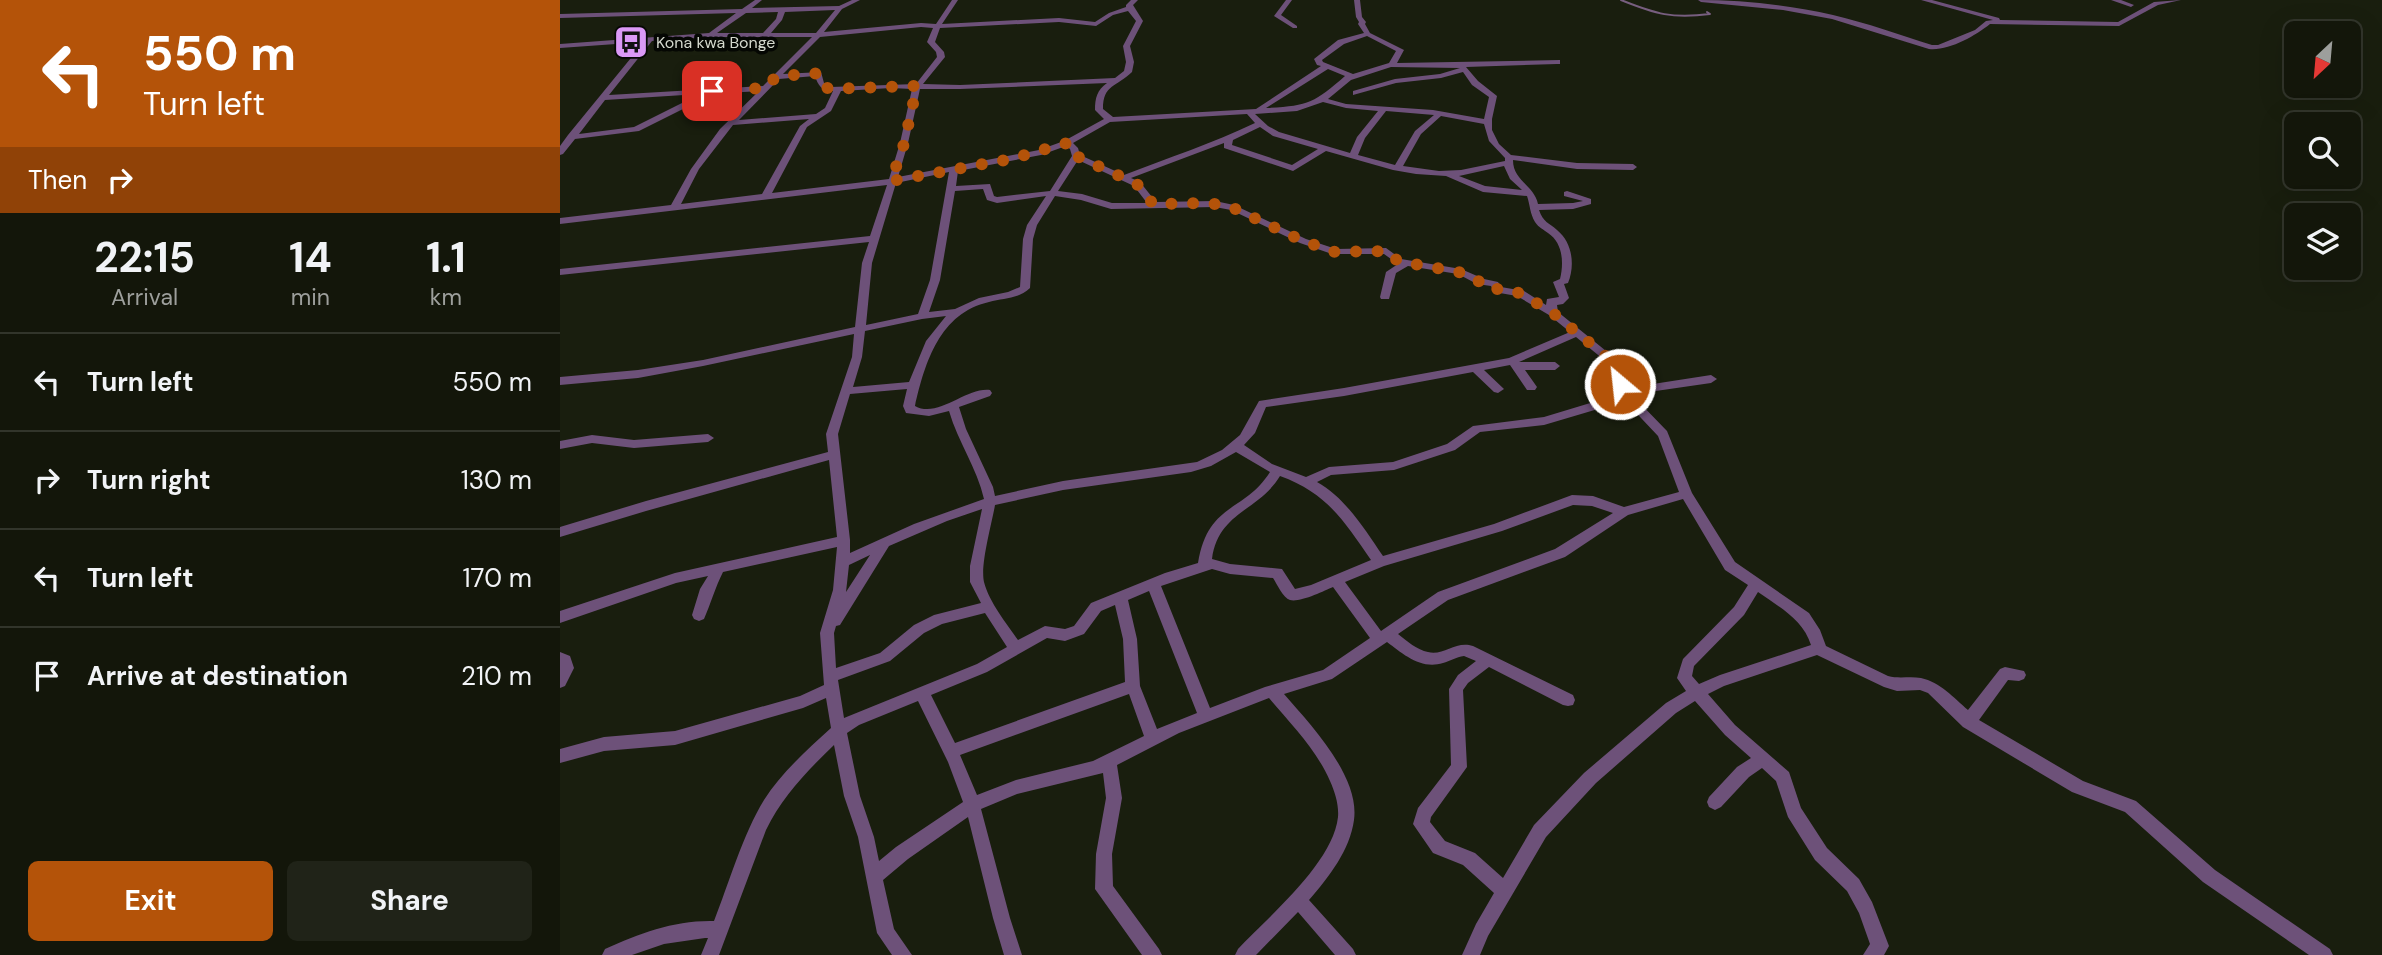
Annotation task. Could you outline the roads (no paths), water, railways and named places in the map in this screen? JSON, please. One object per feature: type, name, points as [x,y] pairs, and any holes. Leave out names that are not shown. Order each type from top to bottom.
[{"type":"street","points":[[711,35],[740,11],[748,9],[759,0]]},
{"type":"street","points":[[561,11],[840,8],[857,0]]},
{"type":"street","points":[[903,955],[886,933],[852,796],[832,682],[827,633],[840,590],[844,540],[832,434],[857,357],[867,263],[873,239],[904,144],[917,86],[941,57],[931,42],[936,27],[950,13],[955,0]]},
{"type":"street","points":[[776,77],[814,73],[820,75],[821,84],[838,89],[972,87],[1113,79],[1128,72],[1130,62],[1125,53],[1126,43],[1140,22],[1129,5],[1135,0]]},
{"type":"street","points":[[1289,0],[1277,16],[1295,27]]},
{"type":"street","points":[[1357,0],[1359,17],[1363,22],[1361,24],[1368,34],[1400,50],[1392,65]]},
{"type":"street","points":[[1701,0],[1783,8],[1833,18],[1932,47],[1939,47],[1978,31],[1987,22],[2119,24],[2156,4],[2178,0]]},
{"type":"street","points":[[1924,0],[2005,21]]},
{"type":"street","points":[[2114,0],[2131,5]]},
{"type":"street","points":[[674,208],[695,169],[730,123],[818,35],[840,8]]},
{"type":"street","points":[[560,46],[711,35],[818,35],[921,26],[1059,20],[1096,24],[1111,14],[1130,8]]},
{"type":"street","points":[[764,36],[779,20],[782,9]]},
{"type":"street","points":[[1353,76],[1319,63],[1318,59],[1347,40],[1368,34]]},
{"type":"street","points":[[560,152],[649,40]]},
{"type":"street","points":[[560,221],[891,182],[1011,159],[1067,143],[1111,120],[1166,119],[1293,109],[1322,100],[1353,76],[1392,65],[1463,67],[1557,62]]},
{"type":"street","points":[[1252,111],[1327,65]]},
{"type":"street","points":[[1356,93],[1395,81],[1441,76],[1463,67]]},
{"type":"street","points":[[1463,67],[1475,83],[1493,96],[1487,122],[1499,151],[1509,160],[1515,181],[1531,194],[1540,222],[1557,235],[1568,254],[1567,274],[1564,281],[1558,282],[1563,289],[1564,298],[1559,302],[1551,301],[1553,313]]},
{"type":"street","points":[[1111,120],[1098,107],[1102,91],[1113,79]]},
{"type":"street","points":[[603,98],[764,88]]},
{"type":"street","points":[[1337,88],[1364,96],[1379,108]]},
{"type":"street","points":[[765,198],[804,126],[829,108],[838,89]]},
{"type":"street","points":[[571,137],[636,129],[712,91]]},
{"type":"street","points":[[1322,100],[1440,113],[1487,122]]},
{"type":"street","points":[[1353,156],[1379,108]]},
{"type":"street","points":[[1252,111],[1260,124],[1276,134],[1398,167],[1459,174],[1509,160],[1577,166],[1633,167]]},
{"type":"street","points":[[1398,167],[1418,133],[1440,113]]},
{"type":"street","points":[[730,123],[816,116]]},
{"type":"street","points":[[1123,178],[1225,142],[1260,124]]},
{"type":"street","points":[[1225,142],[1256,158],[1293,168],[1326,148]]},
{"type":"street","points":[[560,381],[638,374],[703,363],[922,316],[955,312],[983,300],[1016,293],[1025,288],[1030,230],[1076,156],[1074,148],[1067,143]]},
{"type":"street","points":[[1076,156],[1142,188],[1153,204]]},
{"type":"street","points":[[922,316],[935,280],[954,169]]},
{"type":"street","points":[[1446,172],[1483,189],[1531,194]]},
{"type":"street","points":[[951,189],[985,186],[989,188],[990,198],[997,200],[1051,193],[1082,197],[1111,206],[1207,203],[1229,206],[1310,244],[1335,252],[1386,251],[1398,261],[1464,273],[1480,282],[1494,284],[1498,290],[1520,293],[1553,313],[1607,357],[1628,396],[1662,434],[1686,494],[1730,566],[1804,617],[1815,634],[1819,649]]},
{"type":"street","points":[[1121,205],[1142,188]]},
{"type":"street","points":[[1534,207],[1573,206],[1588,202],[1587,199],[1567,194]]},
{"type":"street","points":[[560,272],[873,239]]},
{"type":"street","points":[[1385,297],[1391,272],[1406,263]]},
{"type":"street","points":[[955,312],[938,328],[914,385],[909,406],[913,411],[933,412],[986,393]]},
{"type":"street","points":[[1515,364],[1576,333]]},
{"type":"street","points":[[1515,364],[1531,387]]},
{"type":"street","points":[[843,562],[950,513],[990,500],[1167,471],[1180,472],[1206,463],[1245,438],[1252,428],[1256,411],[1263,404],[1476,368],[1515,364],[1555,366]]},
{"type":"street","points":[[1476,368],[1498,389]]},
{"type":"street","points":[[1307,482],[1329,471],[1394,466],[1451,447],[1477,429],[1544,421],[1640,390],[1711,379]]},
{"type":"street","points":[[846,391],[914,385]]},
{"type":"street","points":[[953,405],[960,429],[987,487],[990,500],[976,578],[989,607],[1016,649]]},
{"type":"street","points":[[560,445],[592,439],[634,444],[708,438]]},
{"type":"street","points":[[1239,447],[1261,463],[1307,482],[1347,515],[1380,562]]},
{"type":"street","points":[[560,532],[833,455]]},
{"type":"street","points":[[1203,566],[1210,538],[1218,527],[1235,510],[1266,489],[1277,471]]},
{"type":"street","points":[[874,876],[902,853],[972,805],[1016,787],[1109,763],[1153,738],[1272,691],[1327,675],[1443,596],[1560,553],[1623,512],[1686,494]]},
{"type":"street","points":[[710,955],[770,804],[783,786],[839,729],[982,668],[1045,632],[1065,635],[1079,630],[1096,607],[1203,566],[1213,564],[1230,569],[1277,573],[1290,594],[1336,581],[1380,562],[1497,528],[1572,500],[1593,501],[1623,512]]},
{"type":"street","points":[[560,617],[648,586],[844,540]]},
{"type":"street","points":[[827,633],[885,541]]},
{"type":"street","points":[[699,615],[707,589],[719,568]]},
{"type":"street","points":[[1336,581],[1384,637],[1411,652],[1427,659],[1437,659],[1461,649],[1568,700]]},
{"type":"street","points":[[1756,583],[1739,611],[1688,663],[1684,677],[1696,693],[1784,779],[1794,812],[1819,852],[1849,880],[1861,898],[1880,946],[1872,955]]},
{"type":"street","points":[[1153,584],[1206,717]]},
{"type":"street","points":[[1120,597],[1130,639],[1133,686],[1153,738]]},
{"type":"street","points":[[560,756],[604,744],[675,738],[803,702],[832,682],[885,657],[919,629],[939,619],[989,607]]},
{"type":"street","points":[[1471,955],[1482,930],[1540,831],[1590,778],[1671,708],[1696,693],[1720,681],[1819,649],[1884,681],[1897,685],[1920,684],[1933,689],[1968,722],[2078,787],[2130,806],[2209,876],[2324,955]]},
{"type":"street","points":[[560,658],[565,660],[567,668],[560,682]]},
{"type":"street","points":[[1487,660],[1463,679],[1457,689],[1459,767],[1424,813],[1421,824],[1437,845],[1469,859],[1505,891]]},
{"type":"street","points":[[1968,722],[2005,673],[2019,675]]},
{"type":"street","points":[[951,751],[1133,686]]},
{"type":"street","points":[[1244,955],[1298,900],[1341,838],[1346,821],[1346,809],[1339,785],[1326,758],[1272,691]]},
{"type":"street","points":[[922,692],[951,751],[972,805],[991,884],[1013,955]]},
{"type":"street","points":[[1715,802],[1743,772],[1762,759]]},
{"type":"street","points":[[1109,763],[1114,797],[1104,854],[1104,889],[1153,955]]},
{"type":"street","points":[[1298,900],[1347,955]]},
{"type":"street","points":[[611,955],[657,937],[681,931],[719,930]]},
{"type":"waterway","points":[[1621,0],[1664,14],[1710,14],[1707,12]]},
{"type":"place","name":"Kona kwa Bonge","points":[[631,42]]}]
